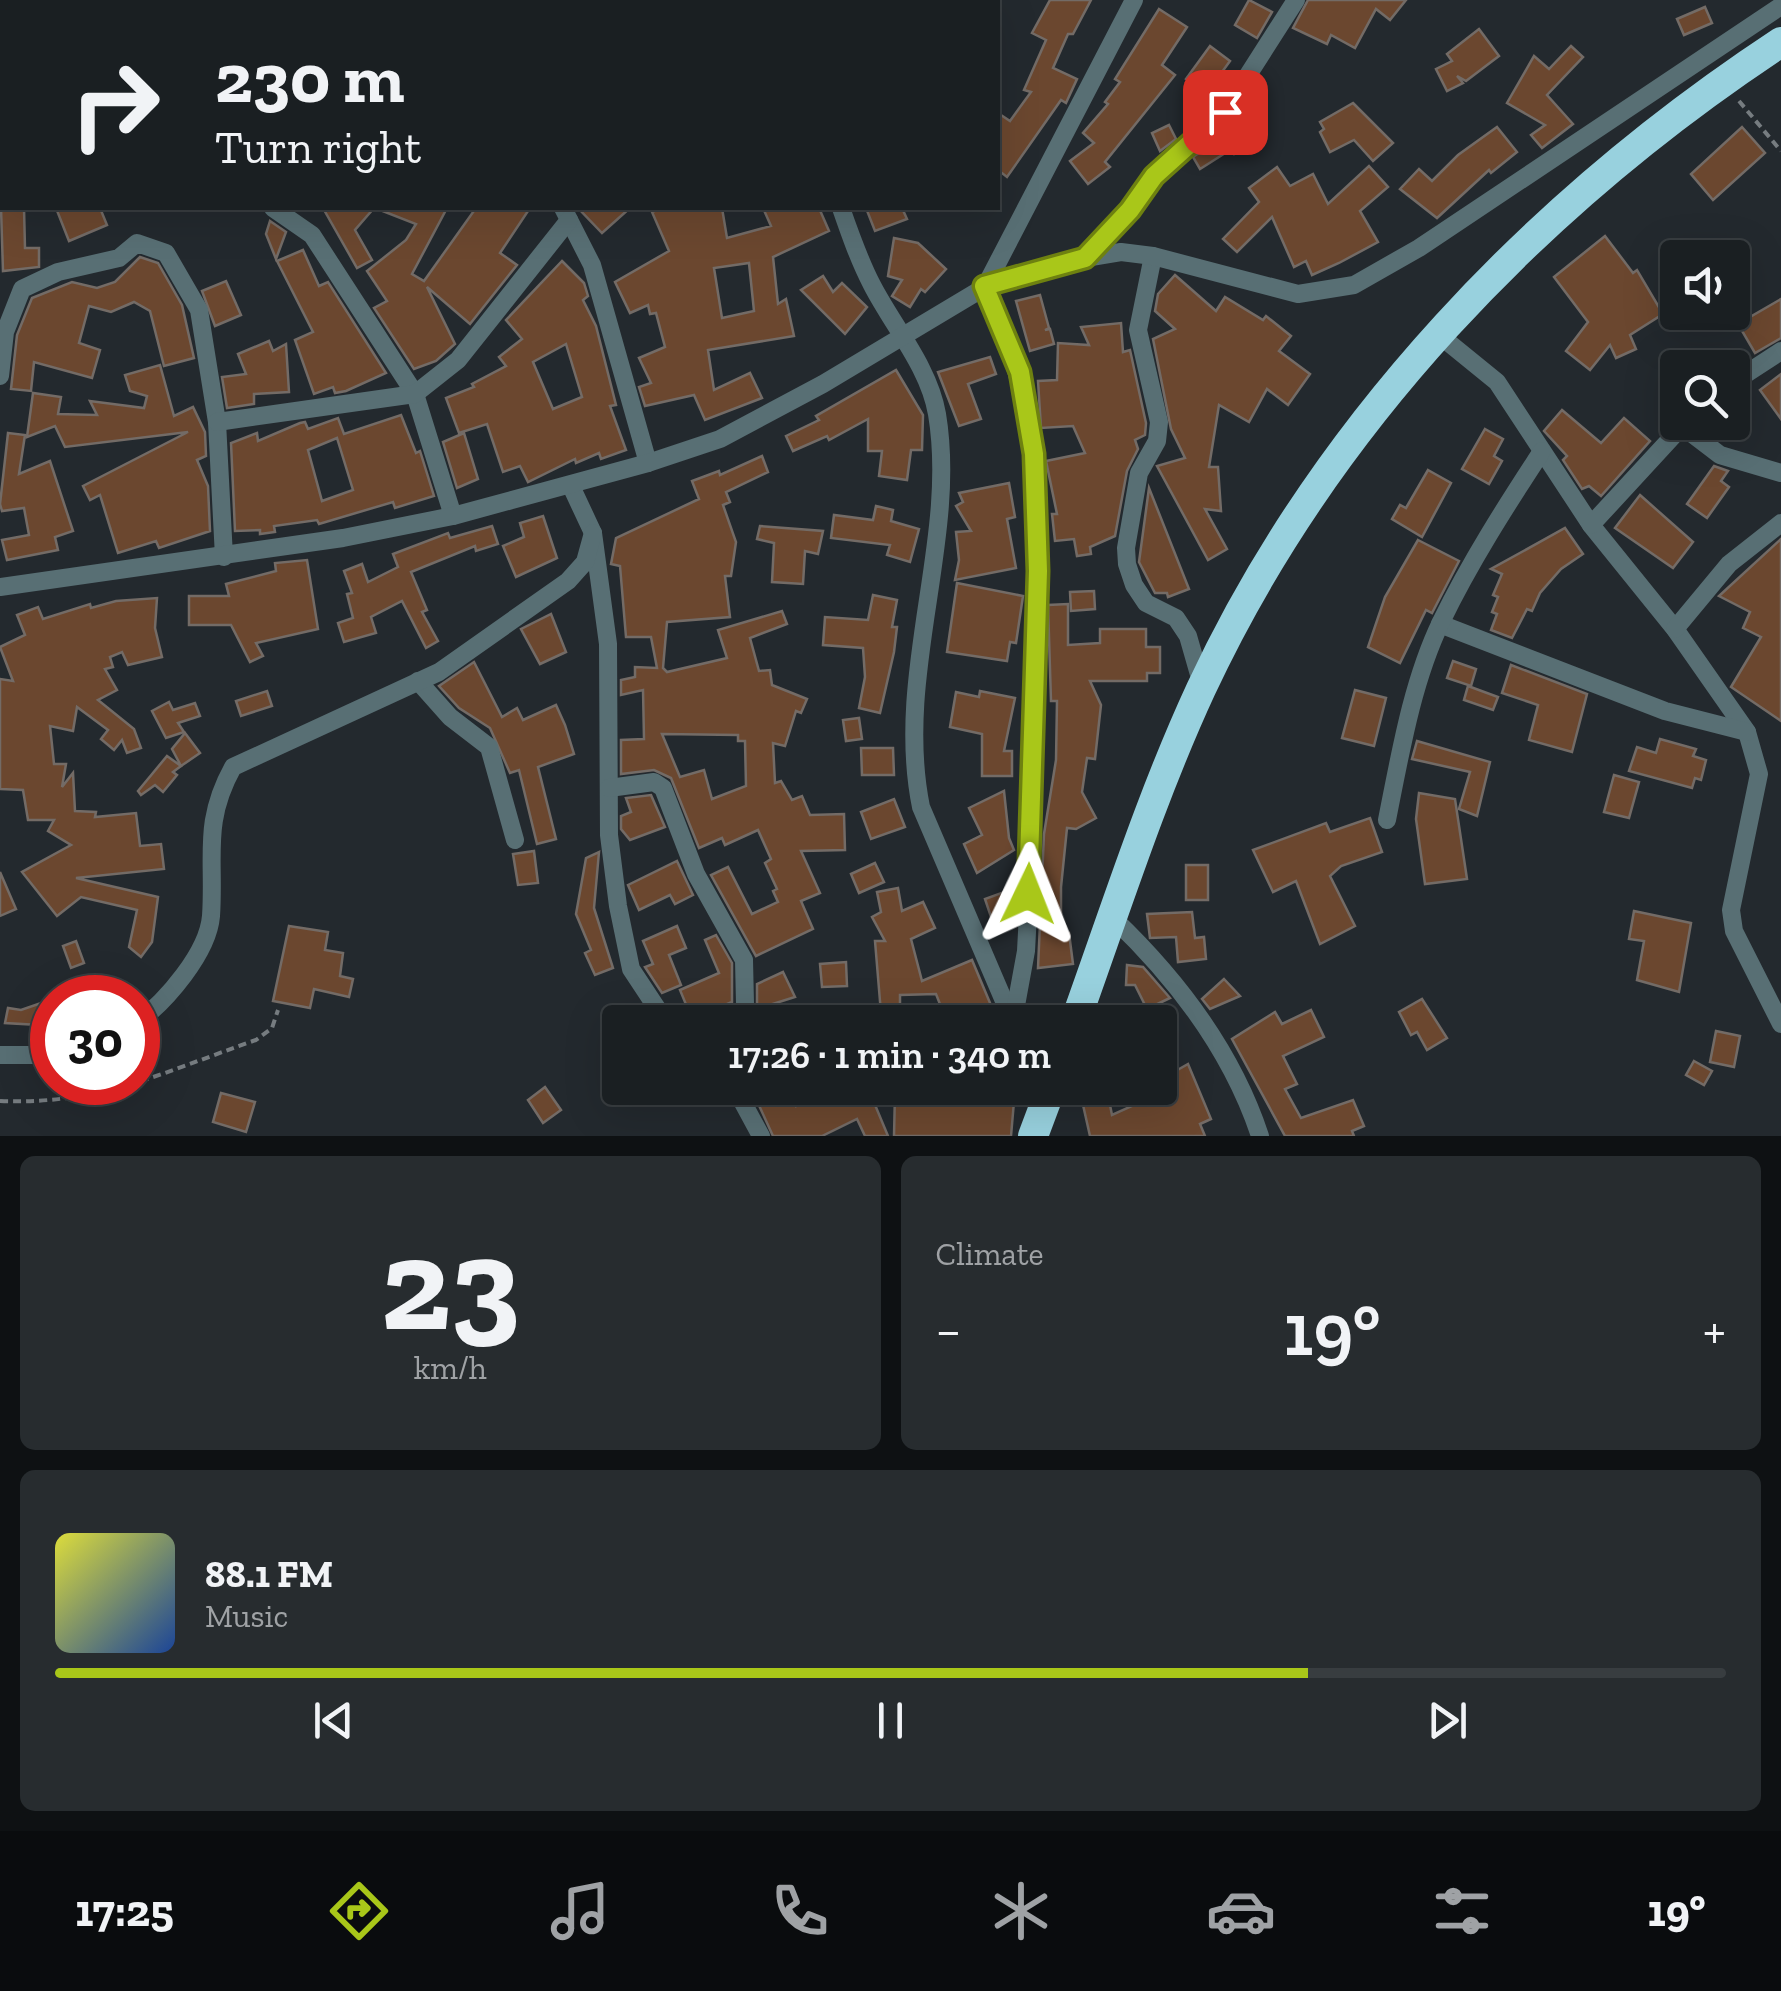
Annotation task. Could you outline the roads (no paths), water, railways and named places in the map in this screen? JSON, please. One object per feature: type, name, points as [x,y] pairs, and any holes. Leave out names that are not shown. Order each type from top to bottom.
[{"type":"highway","points":[[1081,1005],[1172,755],[1202,686],[1294,526],[1376,409],[1438,334],[1572,200],[1724,80],[1781,42]]},
{"type":"street","points":[[984,286],[1134,0]]},
{"type":"street","points":[[1085,258],[1130,210],[1154,176],[1225,112],[1296,0]]},
{"type":"street","points":[[0,587],[224,558],[453,516],[648,464],[720,439],[984,286],[1085,258],[1120,252],[1153,256],[1298,294],[1354,285],[1420,248],[1781,6]]},
{"type":"street","points":[[276,210],[312,235],[415,394],[453,516]]},
{"type":"street","points":[[842,210],[872,286],[902,336],[937,412],[938,502],[912,730],[916,781],[922,807],[1013,1022],[1026,951],[1037,508],[1034,454],[1020,372],[984,286]]},
{"type":"street","points":[[217,422],[415,394],[458,360],[566,214],[597,281],[648,464]]},
{"type":"street","points":[[0,376],[5,332],[22,289],[58,272],[119,258],[136,243],[166,253],[199,310],[217,422],[224,558]]},
{"type":"street","points":[[1153,256],[1138,330],[1159,422],[1157,441],[1139,473],[1126,548],[1127,564],[1146,603],[1176,618],[1188,636],[1202,686]]},
{"type":"street","points":[[1438,334],[1498,382],[1591,525],[1675,629],[1747,732],[1759,774],[1731,910],[1738,940],[1781,1024]]},
{"type":"street","points":[[1750,372],[1781,352]]},
{"type":"street","points":[[1591,525],[1669,440]]},
{"type":"street","points":[[1703,440],[1720,455],[1781,472]]},
{"type":"street","points":[[1387,820],[1411,713],[1440,624],[1488,536],[1542,451]]},
{"type":"street","points":[[571,486],[593,534],[608,644],[608,788],[618,906],[631,970],[655,1005]]},
{"type":"street","points":[[1675,629],[1729,564],[1781,523]]},
{"type":"street","points":[[160,999],[180,978],[211,921],[210,826],[216,798],[233,767],[440,672],[568,580],[586,562],[593,534]]},
{"type":"street","points":[[1440,624],[1665,711],[1747,732]]},
{"type":"street","points":[[418,682],[450,717],[489,747],[515,840]]},
{"type":"street","points":[[608,788],[654,782],[663,788],[696,874],[744,960],[745,1005]]},
{"type":"street","points":[[1113,918],[1190,1002],[1251,1108],[1260,1136]]},
{"type":"street","points":[[0,1055],[30,1055]]},
{"type":"street","points":[[745,1105],[761,1136]]}]
